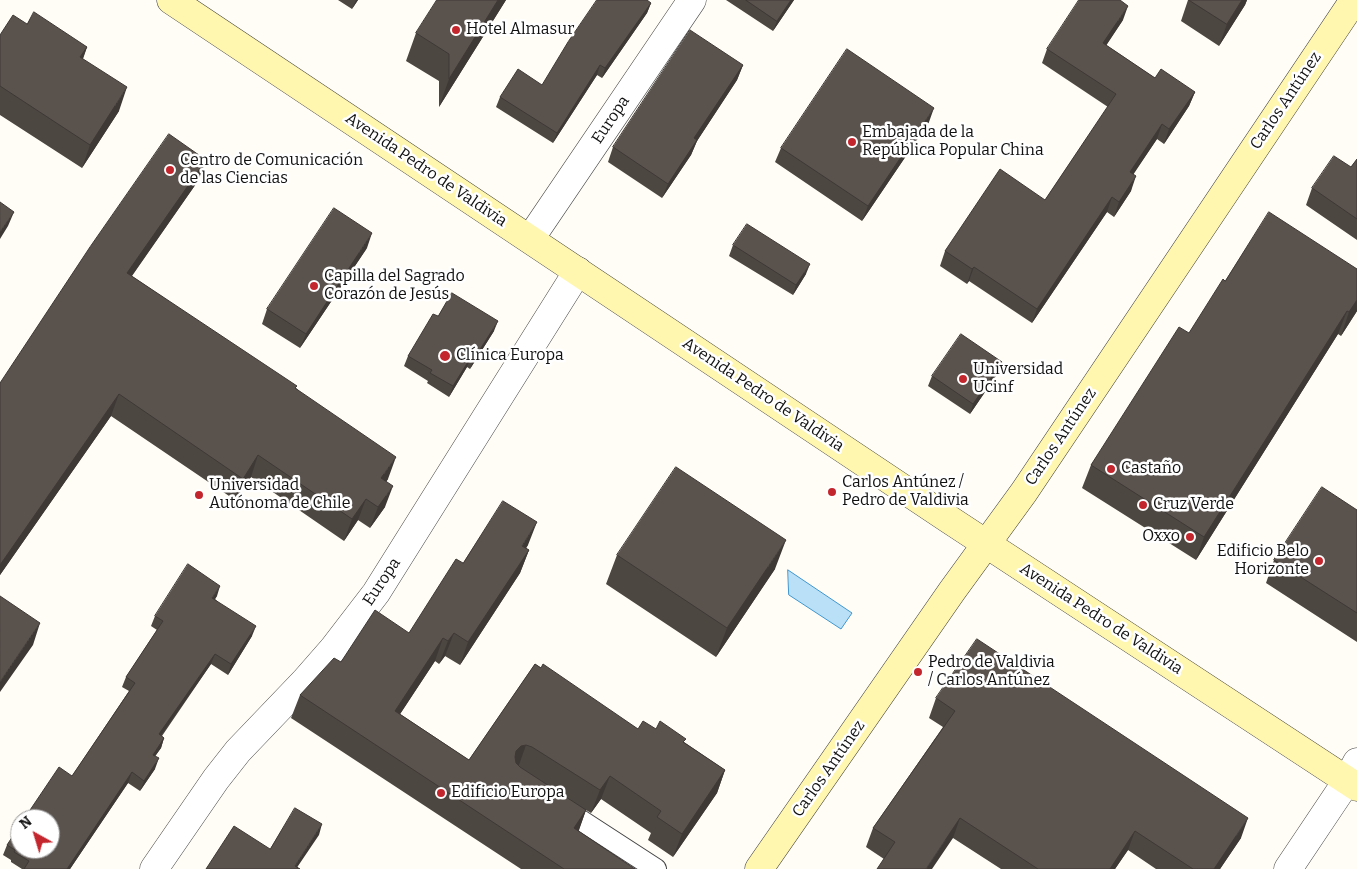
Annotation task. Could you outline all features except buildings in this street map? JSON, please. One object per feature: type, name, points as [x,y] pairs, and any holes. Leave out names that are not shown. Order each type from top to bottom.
[{"type":"main road","name":"Avenida Pedro de Valdivia","points":[[171,0],[986,544],[1354,777]]},
{"type":"main road","name":"Carlos Antúnez","points":[[759,869],[1024,492],[1354,0]]},
{"type":"street","name":"Europa","points":[[530,239],[692,0]]},
{"type":"street","name":"Europa","points":[[154,869],[216,778],[238,751],[334,649],[376,593],[578,271]]},
{"type":"street","points":[[1288,869],[1354,777]]},
{"type":"lane","points":[[542,796],[656,869]]},
{"type":"water","points":[[788,570],[852,613],[841,629],[789,595]]},
{"type":"place","name":"Hotel Almasur","points":[[456,30]]},
{"type":"place","name":"Embajada de la República Popular China","points":[[852,142]]},
{"type":"place","name":"Centro de Comunicación de las Ciencias","points":[[170,170]]},
{"type":"place","name":"Capilla del Sagrado Corazón de Jesús","points":[[314,286]]},
{"type":"place","name":"Clínica Europa","points":[[445,356]]},
{"type":"place","name":"Universidad Ucinf","points":[[963,379]]},
{"type":"place","name":"Castaño","points":[[1111,469]]},
{"type":"place","name":"Carlos Antúnez / Pedro de Valdivia","points":[[832,492]]},
{"type":"place","name":"Universidad Autónoma de Chile","points":[[199,495]]},
{"type":"place","name":"Cruz Verde","points":[[1143,505]]},
{"type":"place","name":"Oxxo","points":[[1190,537]]},
{"type":"place","name":"Edificio Belo Horizonte","points":[[1319,561]]},
{"type":"place","name":"Pedro de Valdivia / Carlos Antúnez","points":[[918,672]]},
{"type":"place","name":"Edificio Europa","points":[[441,793]]}]
